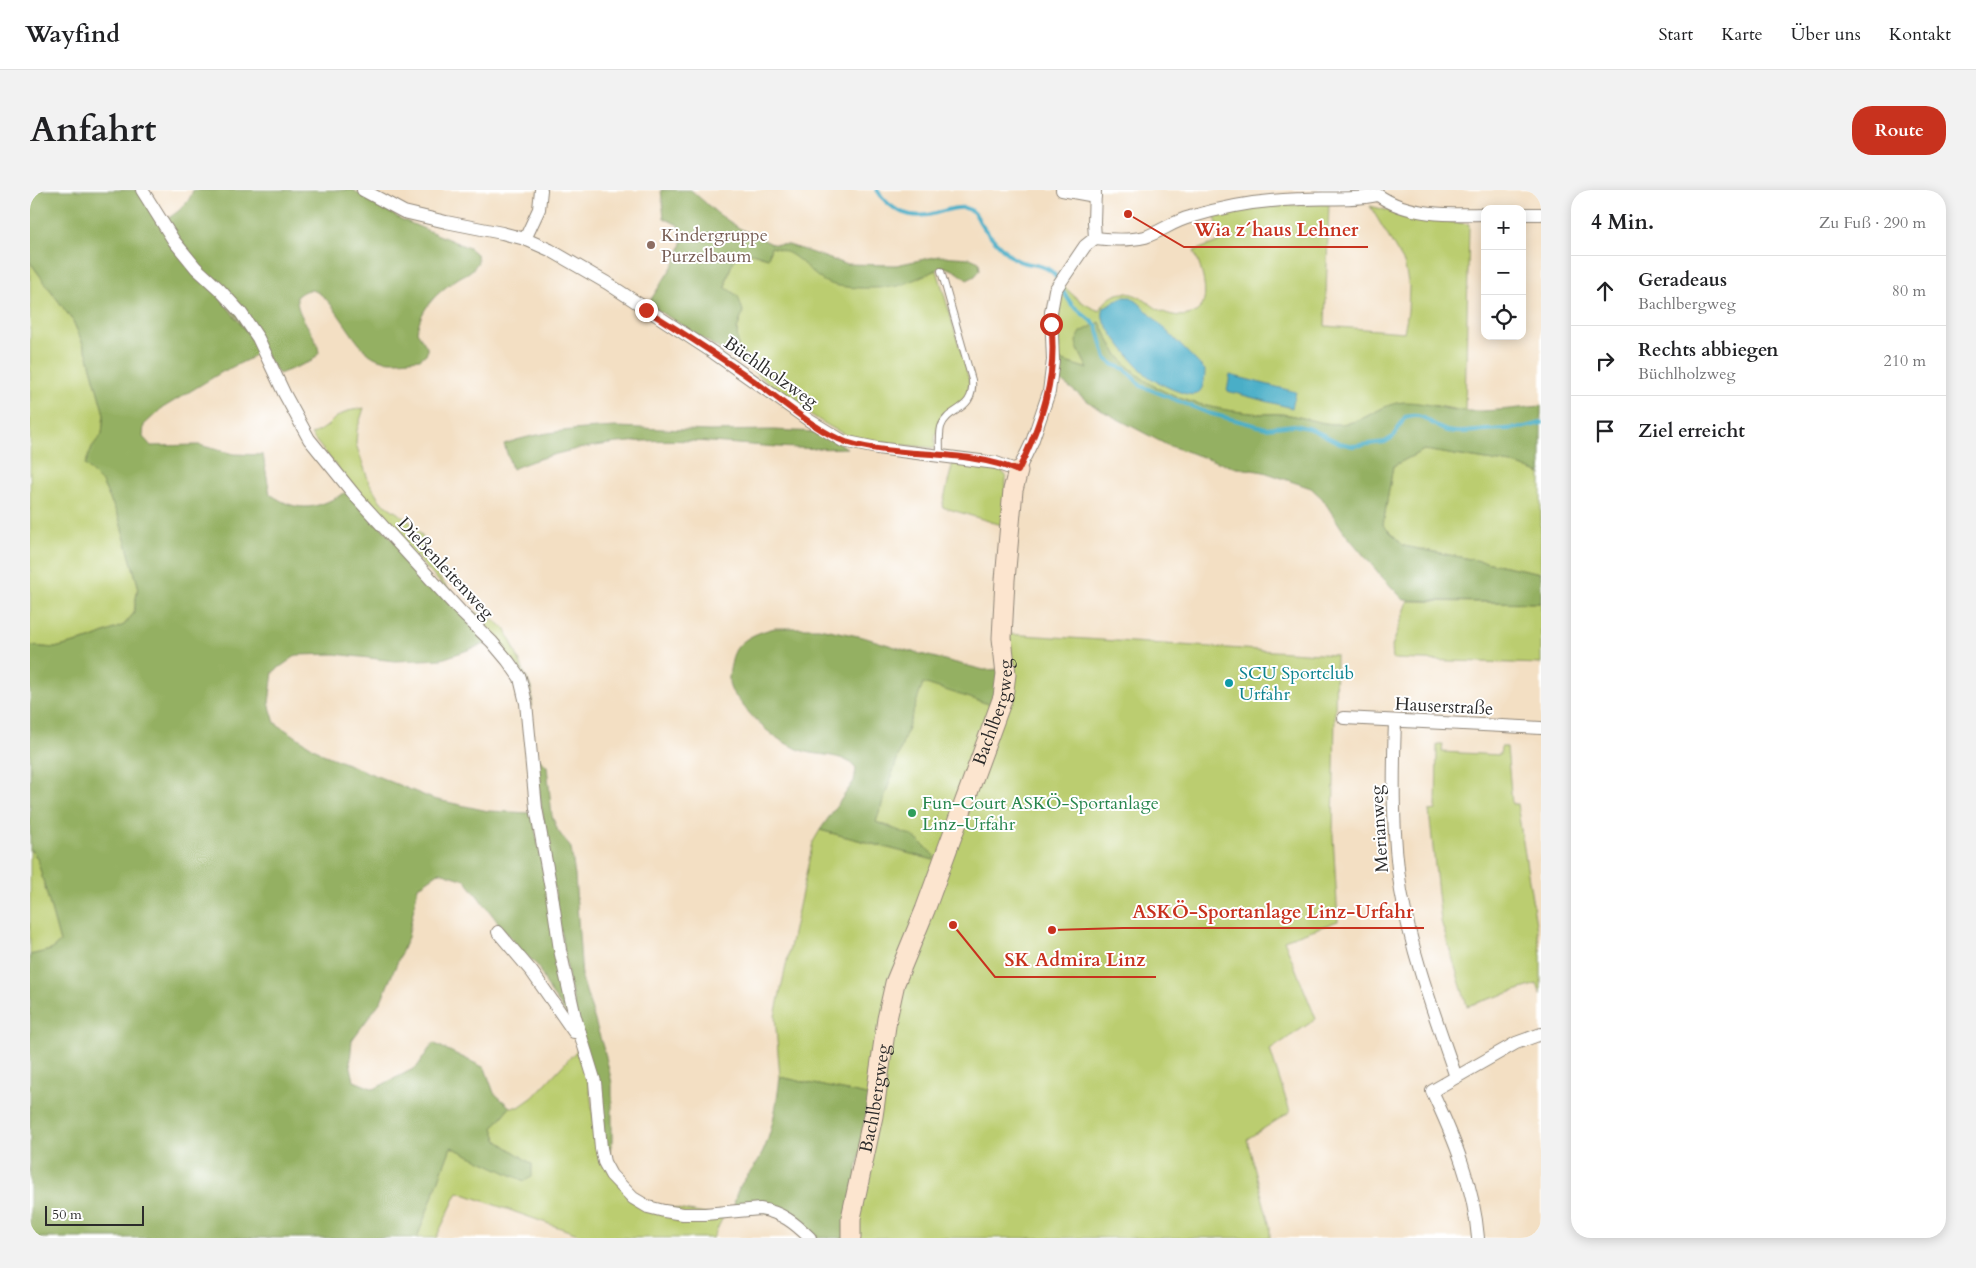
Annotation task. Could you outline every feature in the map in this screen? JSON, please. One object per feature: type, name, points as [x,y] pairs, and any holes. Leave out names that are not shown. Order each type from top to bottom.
[{"type":"street","name":"Dießenleitenweg","points":[[142,190],[174,241],[196,268],[220,290],[240,313],[258,338],[284,393],[309,439],[357,498],[460,611],[492,642],[508,660],[520,678],[526,703],[539,830],[551,889],[560,950],[580,1032],[595,1082],[603,1155],[611,1175],[633,1198],[648,1207],[683,1214],[771,1211],[781,1214],[810,1238]]},
{"type":"street","name":"Büchlholzweg","points":[[363,190],[386,203],[414,214],[525,239],[550,250],[607,283],[714,353],[829,433],[856,445],[996,463],[1018,471]]},
{"type":"street","points":[[525,239],[539,208],[541,190]]},
{"type":"street","points":[[1062,190],[1095,193],[1094,222],[1096,238],[1128,240],[1146,237],[1188,217],[1255,203],[1297,199],[1363,198],[1377,192],[1388,203],[1408,208],[1438,213],[1481,214]]},
{"type":"street","points":[[1526,214],[1541,214]]},
{"type":"street","name":"Bachlbergweg","points":[[851,1238],[851,1218],[872,1116],[887,1020],[895,983],[926,910],[1003,697],[1006,674],[1002,638],[1012,490],[1018,471],[1032,442],[1049,392],[1053,360],[1052,299],[1058,284],[1066,272],[1085,246],[1096,238]]},
{"type":"street","name":"Hauserstraße","points":[[1344,718],[1541,728]]},
{"type":"street","name":"Merianweg","points":[[1396,721],[1394,806],[1402,892],[1425,986],[1456,1077]]},
{"type":"street","points":[[498,932],[532,972],[574,1032],[580,1032]]},
{"type":"street","points":[[1478,1238],[1474,1207],[1460,1156],[1432,1091],[1516,1043],[1541,1034]]},
{"type":"lane","points":[[940,455],[941,428],[944,421],[971,398],[973,389],[941,271]]},
{"type":"green space","points":[[30,190],[139,190],[260,350],[249,359],[222,372],[161,409],[144,425],[143,437],[151,446],[199,445],[234,454],[263,455],[270,494],[291,505],[309,507],[318,505],[328,502],[348,491],[488,643],[442,659],[395,661],[335,654],[297,655],[273,672],[269,703],[275,723],[323,754],[433,799],[488,811],[532,813],[573,1023],[550,991],[537,965],[519,949],[465,880],[440,872],[418,887],[408,937],[381,1001],[352,1040],[350,1062],[354,1081],[374,1089],[417,1067],[433,1043],[485,1068],[494,1093],[510,1107],[493,1128],[498,1141],[532,1164],[532,1177],[524,1181],[451,1147],[417,1238],[30,1238],[30,955],[51,950],[60,942],[37,858],[30,849],[30,646],[55,648],[90,639],[124,625],[134,613],[138,585],[119,518],[102,482],[85,465],[92,447],[102,434],[104,414],[87,353],[73,321],[30,262]]},
{"type":"green space","points":[[193,190],[353,190],[401,219],[469,248],[477,255],[478,262],[471,271],[443,289],[426,308],[417,332],[427,347],[427,353],[420,359],[390,361],[374,357],[358,342],[327,300],[319,293],[311,290],[302,293],[297,296],[297,304],[314,338],[319,353],[312,361],[279,374],[164,221],[185,204]]},
{"type":"green space","points":[[661,190],[691,190],[717,213],[739,228],[772,244],[789,245],[845,264],[896,265],[939,256],[970,258],[979,262],[980,270],[975,276],[967,280],[955,271],[940,267],[898,286],[881,288],[847,287],[837,286],[822,280],[800,260],[780,250],[771,247],[768,258],[745,251],[737,257],[729,271],[725,287],[738,296],[743,311],[737,330],[738,347],[747,357],[745,365],[648,304],[677,259],[682,243],[678,225],[664,218]]},
{"type":"green space","points":[[1329,203],[1325,326],[1404,332],[1408,311],[1409,286],[1404,263],[1370,206],[1417,218],[1469,224],[1465,411],[1424,404],[1403,403],[1383,408],[1353,422],[1332,424],[1285,414],[1262,414],[1205,406],[1169,394],[1137,374],[1116,352],[1100,322],[1077,347],[1088,369],[1059,360],[1058,313],[1064,286],[1080,301],[1100,311],[1104,303],[1110,298],[1118,294],[1127,293],[1141,298],[1157,309],[1171,315],[1188,315],[1197,311],[1202,305],[1204,297],[1203,277],[1194,251],[1223,240],[1214,215],[1253,207]]},
{"type":"green space","points":[[771,247],[785,250],[802,261],[822,280],[852,287],[872,287],[937,270],[969,379],[969,388],[966,396],[946,415],[938,428],[935,448],[878,442],[847,435],[834,429],[794,403],[745,365],[747,357],[738,347],[737,330],[743,311],[725,287],[731,266],[740,254],[745,251],[768,258]]},
{"type":"green space","points":[[30,262],[73,321],[87,353],[104,414],[102,434],[92,447],[85,465],[102,482],[119,518],[138,585],[134,613],[124,625],[90,639],[55,648],[30,646]]},
{"type":"green space","points":[[1100,322],[1116,352],[1137,374],[1169,394],[1187,401],[1224,410],[1262,414],[1285,414],[1325,423],[1340,424],[1355,421],[1390,405],[1405,402],[1465,411],[1541,406],[1541,474],[1518,465],[1424,450],[1393,466],[1383,525],[1404,546],[1541,573],[1541,603],[1404,600],[1344,532],[1322,498],[1311,488],[1264,472],[1233,467],[1167,445],[1097,408],[1057,378],[1059,360],[1088,369],[1076,341],[1081,332]]},
{"type":"green space","points":[[364,408],[357,430],[356,444],[369,482],[381,502],[408,520],[422,536],[432,565],[440,579],[460,602],[469,609],[497,622],[506,630],[532,690],[532,707],[530,688],[518,666],[371,509],[311,435],[348,411]]},
{"type":"green space","points":[[617,427],[709,431],[773,430],[817,432],[847,448],[788,448],[669,440],[623,442],[554,454],[512,469],[504,444],[546,433]]},
{"type":"green space","points":[[1424,450],[1518,465],[1541,474],[1541,573],[1404,546],[1383,525],[1393,466]]},
{"type":"green space","points":[[953,462],[989,467],[1003,472],[1006,478],[1005,526],[942,507]]},
{"type":"green space","points":[[1408,601],[1541,603],[1541,664],[1393,659],[1392,647]]},
{"type":"green space","points":[[775,628],[819,628],[863,637],[984,670],[1001,669],[995,706],[923,683],[876,822],[913,836],[935,856],[934,860],[820,830],[854,781],[856,769],[838,757],[800,750],[782,741],[765,729],[751,715],[734,695],[730,687],[730,668],[733,656],[739,645],[756,634]]},
{"type":"green space","points":[[1007,634],[1336,655],[1333,836],[1338,921],[1284,940],[1316,1019],[1270,1050],[1290,1112],[1247,1139],[1270,1227],[1270,1238],[859,1238],[859,1219],[871,1096],[780,1077],[775,1016],[813,842],[820,830],[934,860],[891,827],[876,822],[923,682],[1004,709]]},
{"type":"green space","points":[[1437,744],[1443,744],[1442,752],[1500,755],[1501,747],[1507,747],[1512,804],[1517,804],[1541,956],[1541,995],[1537,984],[1467,1006],[1441,921],[1429,811],[1436,810]]},
{"type":"green space","points":[[534,759],[539,759],[547,766],[552,816],[558,831],[571,848],[575,876],[582,978],[612,1083],[612,1141],[608,1159],[569,981]]},
{"type":"green space","points":[[30,849],[37,858],[60,942],[51,950],[30,955]]},
{"type":"green space","points":[[579,1048],[586,1061],[598,1151],[631,1201],[723,1217],[713,1238],[589,1238],[458,1192],[436,1238],[417,1238],[451,1147],[524,1180],[532,1164],[498,1141],[493,1128],[510,1107],[519,1107],[533,1097]]},
{"type":"green space","points":[[780,1077],[871,1096],[844,1238],[814,1238],[789,1216],[734,1208],[739,1188],[758,1161],[767,1142]]},
{"type":"water","points":[[1123,297],[1131,297],[1140,304],[1205,370],[1204,384],[1199,392],[1192,395],[1186,394],[1149,377],[1123,349],[1106,324],[1103,315],[1104,307]]},
{"type":"water","points":[[1230,375],[1296,392],[1292,408],[1227,391]]},
{"type":"waterway","points":[[877,190],[888,204],[910,215],[927,215],[958,208],[971,210],[987,232],[1009,255],[1022,262],[1048,269],[1054,273],[1058,280]]},
{"type":"waterway","points":[[1060,287],[1072,305],[1097,326],[1106,359],[1114,365],[1125,369],[1141,386],[1208,413],[1266,428],[1294,425],[1311,429],[1340,443],[1353,446],[1385,442],[1393,437],[1405,417],[1412,416],[1423,417],[1441,429],[1457,432],[1514,428],[1541,423]]},
{"type":"place","name":"Wia z´haus Lehner","points":[[1128,214]]},
{"type":"place","name":"Kindergruppe Purzelbaum","points":[[651,245]]},
{"type":"place","name":"SCU Sportclub Urfahr","points":[[1229,683]]},
{"type":"place","name":"Fun-Court ASKÖ-Sportanlage Linz-Urfahr","points":[[912,813]]},
{"type":"place","name":"SK Admira Linz","points":[[953,925]]},
{"type":"place","name":"ASKÖ-Sportanlage Linz-Urfahr","points":[[1052,930]]},
{"type":"route","points":[[646,310],[714,353],[810,421],[843,441],[856,445],[996,463],[1018,471],[1032,442],[1049,392],[1054,347],[1051,324]]}]
